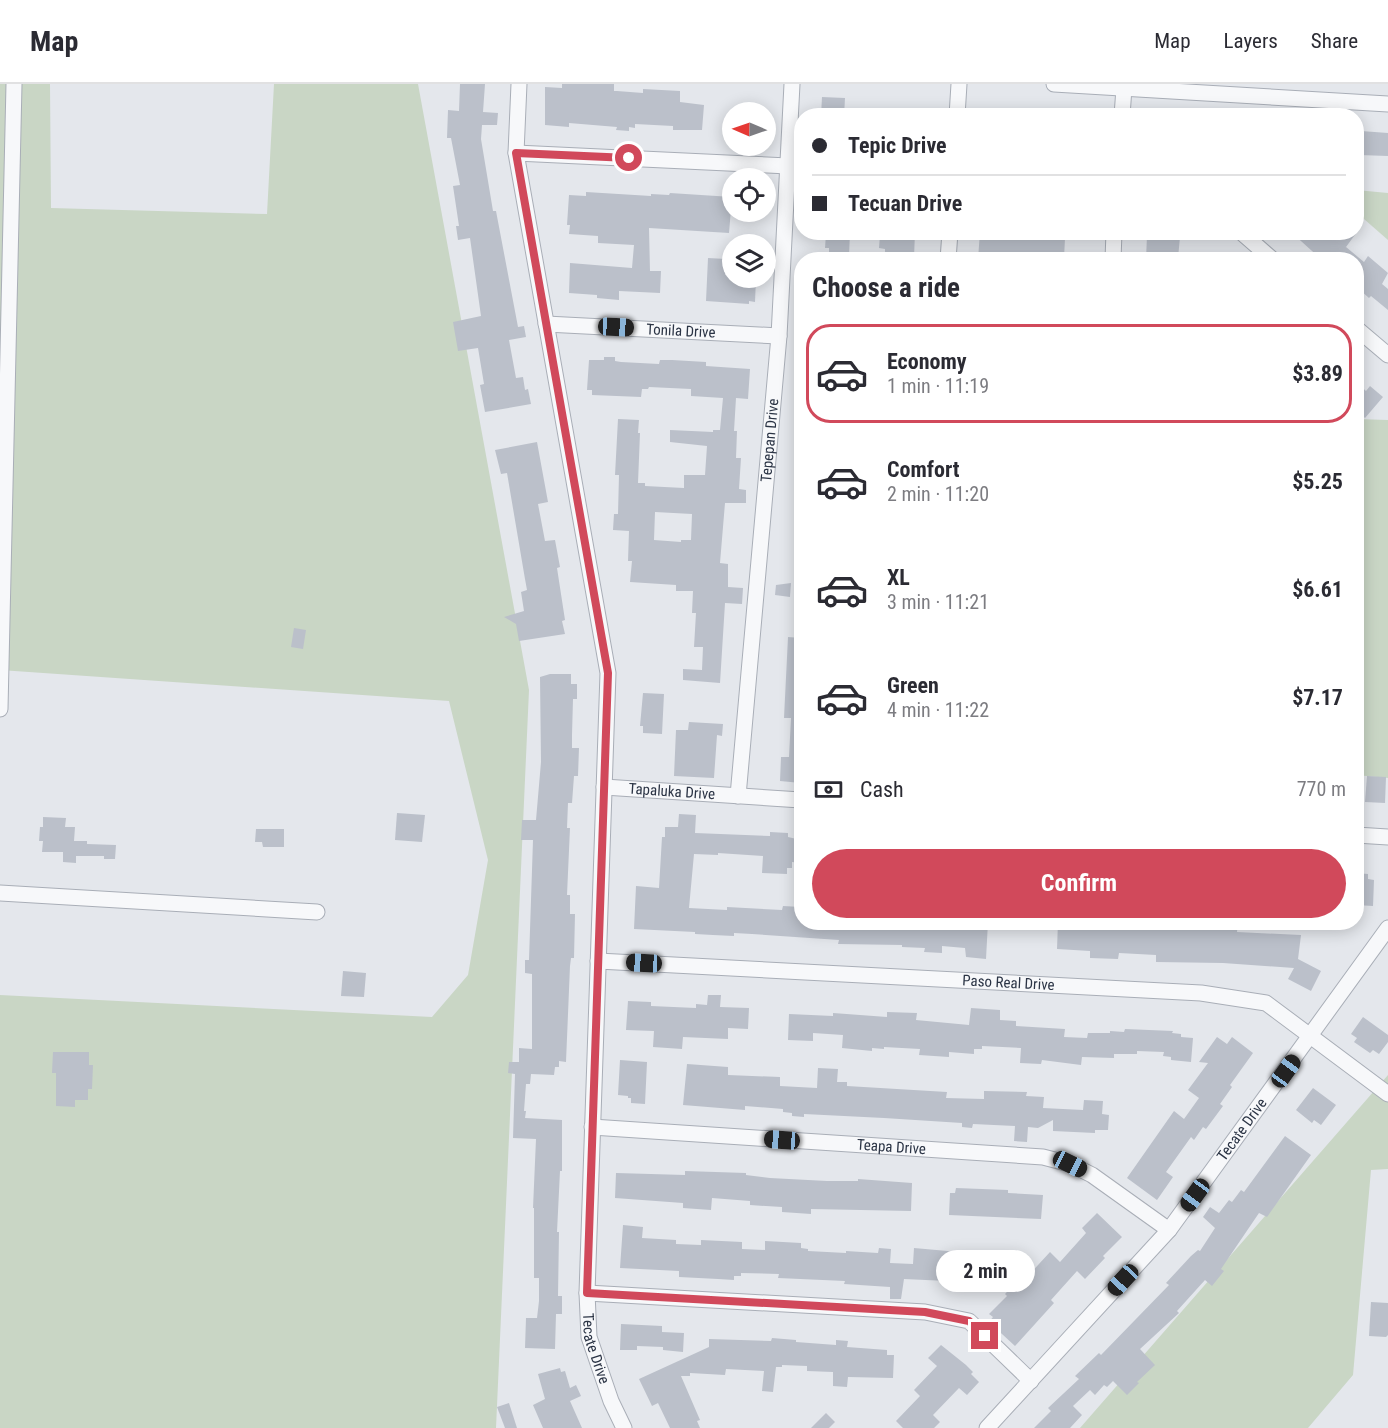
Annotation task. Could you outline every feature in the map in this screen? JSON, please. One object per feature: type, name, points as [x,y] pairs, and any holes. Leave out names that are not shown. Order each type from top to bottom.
[{"type":"street","points":[[0,710],[14,84]]},
{"type":"street","name":"Tecate Drive","points":[[519,84],[516,153],[608,673],[587,1293],[589,1337],[611,1401],[624,1428]]},
{"type":"street","name":"Tepepan Drive","points":[[738,796],[779,336],[792,84]]},
{"type":"street","points":[[958,108],[959,84]]},
{"type":"street","points":[[1054,84],[1388,104]]},
{"type":"street","points":[[1123,108],[1124,88]]},
{"type":"street","points":[[516,153],[788,166]]},
{"type":"street","points":[[1250,240],[1264,252]]},
{"type":"street","name":"Tonila Drive","points":[[546,324],[779,336]]},
{"type":"street","points":[[1364,335],[1388,355]]},
{"type":"street","name":"Tapaluka Drive","points":[[604,788],[794,800]]},
{"type":"street","points":[[1364,836],[1388,837]]},
{"type":"street","points":[[0,893],[317,912]]},
{"type":"street","name":"Tecate Drive","points":[[987,1428],[1169,1230],[1388,928]]},
{"type":"street","name":"Paso Real Drive","points":[[598,961],[1201,993],[1266,1003],[1312,1035],[1388,1094]]},
{"type":"street","name":"Teapa Drive","points":[[592,1127],[1043,1157],[1070,1164],[1092,1175],[1169,1230]]},
{"type":"street","points":[[587,1293],[925,1312],[969,1321],[1031,1381]]},
{"type":"green space","points":[[0,84],[50,84],[51,208],[267,214],[274,84],[418,84],[529,690],[496,1428],[0,1428],[0,995],[432,1017],[468,975],[488,860],[449,701],[0,670]]},
{"type":"green space","points":[[1364,191],[1388,193],[1388,240],[1364,219]]},
{"type":"green space","points":[[1364,419],[1388,420],[1388,778],[1364,776]]},
{"type":"green space","points":[[1388,1075],[1388,1169],[1371,1170],[1353,1375],[1308,1428],[1080,1428]]},
{"type":"building","points":[[460,84],[485,84],[483,112],[498,113],[497,125],[482,125],[481,139],[493,211],[496,211],[518,327],[524,326],[526,337],[509,340],[516,378],[523,377],[531,404],[485,412],[480,385],[484,384],[478,348],[458,351],[453,322],[481,316],[470,238],[458,240],[456,226],[459,226],[453,186],[460,185],[451,138],[447,138],[448,110],[459,111]]},
{"type":"building","points":[[562,84],[614,84],[614,91],[643,93],[643,89],[680,91],[680,102],[704,105],[702,130],[673,130],[673,126],[635,124],[635,128],[629,127],[629,131],[616,130],[617,127],[569,123],[569,127],[545,125],[545,87],[562,88]]},
{"type":"building","points":[[822,97],[845,98],[844,108],[821,108]]},
{"type":"building","points":[[1364,131],[1388,133],[1388,156],[1364,155]]},
{"type":"building","points":[[586,192],[651,196],[651,194],[669,195],[670,193],[722,196],[722,222],[730,222],[729,233],[649,228],[650,271],[661,271],[660,293],[619,291],[619,300],[597,298],[597,295],[569,293],[570,263],[632,268],[634,245],[598,243],[598,236],[569,234],[570,225],[567,225],[569,195],[586,196]]},
{"type":"building","points":[[826,240],[850,240],[849,252],[829,252],[829,248],[825,248]]},
{"type":"building","points":[[880,240],[915,240],[914,252],[885,252],[885,249],[879,248]]},
{"type":"building","points":[[979,240],[1065,240],[1064,252],[979,252]]},
{"type":"building","points":[[1147,240],[1180,240],[1179,252],[1146,252]]},
{"type":"building","points":[[1300,240],[1351,240],[1346,247],[1352,252],[1313,252]]},
{"type":"building","points":[[1368,256],[1388,273],[1382,284],[1388,289],[1388,310],[1371,296],[1369,298],[1364,294],[1364,262]]},
{"type":"building","points":[[708,258],[722,259],[722,288],[756,288],[755,302],[749,301],[749,304],[706,301]]},
{"type":"building","points":[[604,357],[615,357],[615,361],[621,362],[659,364],[660,360],[672,360],[706,362],[706,366],[750,369],[748,399],[736,398],[734,431],[737,431],[736,458],[741,458],[739,489],[746,490],[746,503],[725,503],[720,563],[728,564],[728,587],[743,588],[742,604],[725,603],[720,683],[683,680],[683,669],[702,670],[703,647],[694,647],[696,613],[692,613],[693,591],[676,591],[676,585],[630,582],[632,561],[628,561],[629,531],[613,530],[614,514],[618,514],[619,475],[615,475],[618,419],[639,420],[638,483],[645,483],[645,486],[684,488],[684,475],[705,475],[707,446],[670,442],[670,430],[713,432],[713,430],[720,430],[723,398],[691,396],[691,389],[649,387],[642,389],[641,397],[592,395],[592,390],[587,390],[589,360],[604,360]],"holes":[[[655,512],[692,514],[691,540],[681,540],[681,542],[654,540]]]},
{"type":"building","points":[[1370,386],[1383,397],[1365,418],[1364,389],[1366,391]]},
{"type":"building","points":[[537,442],[548,502],[538,504],[545,541],[555,540],[560,567],[557,568],[565,634],[519,641],[516,624],[504,617],[524,611],[521,592],[527,590],[507,473],[501,474],[495,450]]},
{"type":"building","points":[[791,583],[790,597],[775,595],[776,585]]},
{"type":"building","points":[[294,628],[306,630],[303,649],[291,647]]},
{"type":"building","points":[[788,637],[794,637],[794,782],[780,781],[781,757],[789,757],[791,718],[784,718]]},
{"type":"building","points":[[550,674],[571,674],[571,684],[577,684],[577,699],[573,699],[572,748],[579,748],[578,776],[574,776],[572,803],[568,803],[567,828],[570,828],[567,895],[570,895],[570,914],[575,914],[574,958],[571,958],[570,966],[566,1062],[559,1061],[559,1067],[555,1067],[554,1075],[531,1074],[530,1084],[526,1084],[524,1111],[526,1111],[525,1118],[562,1120],[562,1171],[560,1171],[557,1232],[559,1232],[558,1296],[562,1296],[562,1314],[556,1314],[555,1349],[525,1348],[526,1318],[537,1318],[539,1301],[539,1278],[534,1278],[533,1208],[536,1139],[513,1138],[515,1074],[508,1073],[509,1062],[519,1062],[519,1048],[532,1049],[532,974],[525,973],[525,960],[529,960],[533,840],[521,840],[522,820],[536,820],[541,762],[540,677]]},
{"type":"building","points":[[643,693],[664,694],[662,734],[643,733],[643,726],[640,726]]},
{"type":"building","points":[[689,722],[723,724],[722,736],[717,735],[714,778],[674,776],[676,730],[688,730]]},
{"type":"building","points":[[1367,776],[1386,777],[1385,803],[1365,802]]},
{"type":"building","points":[[397,813],[425,815],[422,842],[395,840]]},
{"type":"building","points":[[679,814],[696,815],[695,833],[770,836],[770,832],[788,833],[788,837],[794,838],[794,862],[792,862],[792,868],[787,868],[787,874],[762,873],[763,856],[694,854],[689,908],[727,910],[727,907],[782,910],[783,906],[794,907],[794,930],[988,930],[986,959],[966,957],[965,948],[942,946],[942,953],[924,952],[925,948],[902,947],[902,945],[838,944],[839,940],[634,929],[636,886],[659,888],[662,837],[665,837],[665,827],[678,827]]},
{"type":"building","points":[[43,817],[66,818],[65,827],[75,827],[74,841],[116,845],[115,859],[104,859],[104,856],[76,856],[76,863],[63,862],[63,852],[42,852],[43,841],[39,841]]},
{"type":"building","points":[[256,829],[284,829],[284,847],[263,847],[262,842],[255,842]]},
{"type":"building","points":[[1364,874],[1368,874],[1368,879],[1374,880],[1373,906],[1364,905]]},
{"type":"building","points":[[1058,930],[1237,930],[1237,932],[1301,935],[1298,959],[1321,971],[1311,991],[1288,979],[1294,968],[1223,963],[1156,962],[1156,955],[1119,953],[1118,959],[1090,958],[1090,951],[1057,949]]},
{"type":"building","points":[[343,971],[366,973],[364,997],[341,996]]},
{"type":"building","points":[[708,995],[721,995],[720,1007],[749,1008],[748,1029],[728,1028],[728,1039],[683,1037],[682,1049],[653,1047],[654,1031],[626,1030],[628,1001],[651,1002],[651,1006],[696,1008],[696,1004],[707,1005]]},
{"type":"building","points":[[971,1008],[1000,1010],[1000,1020],[1016,1021],[1016,1026],[1065,1029],[1064,1037],[1087,1038],[1088,1033],[1124,1032],[1125,1029],[1173,1031],[1172,1033],[1181,1034],[1181,1037],[1193,1038],[1191,1062],[1171,1060],[1171,1057],[1163,1056],[1164,1052],[1137,1051],[1137,1054],[1114,1054],[1114,1058],[1082,1057],[1081,1065],[1042,1060],[1041,1064],[1020,1063],[1021,1048],[982,1046],[982,1049],[974,1049],[974,1054],[949,1052],[949,1057],[919,1055],[920,1049],[884,1047],[884,1049],[872,1048],[872,1051],[842,1048],[843,1035],[813,1033],[813,1041],[788,1040],[789,1014],[833,1016],[833,1013],[887,1017],[887,1012],[917,1013],[916,1020],[969,1025]]},
{"type":"building","points":[[1363,1017],[1388,1035],[1388,1042],[1379,1054],[1373,1050],[1370,1053],[1354,1042],[1357,1038],[1351,1034]]},
{"type":"building","points":[[1217,1037],[1227,1044],[1232,1037],[1253,1053],[1230,1085],[1232,1087],[1220,1104],[1223,1106],[1206,1129],[1203,1127],[1194,1140],[1191,1137],[1166,1172],[1173,1177],[1157,1200],[1127,1178],[1174,1111],[1184,1119],[1199,1098],[1188,1090],[1208,1063],[1199,1062]]},
{"type":"building","points":[[53,1052],[89,1052],[89,1065],[93,1065],[92,1089],[88,1089],[88,1100],[75,1100],[75,1107],[56,1106],[56,1073],[52,1073]]},
{"type":"building","points":[[620,1060],[647,1062],[645,1104],[631,1103],[631,1098],[628,1096],[618,1095]]},
{"type":"building","points":[[687,1064],[728,1067],[728,1075],[780,1077],[780,1086],[817,1088],[818,1068],[838,1069],[837,1082],[847,1082],[847,1086],[947,1092],[946,1098],[984,1099],[984,1091],[1027,1092],[1026,1096],[1044,1097],[1043,1108],[1083,1110],[1084,1100],[1103,1101],[1102,1114],[1109,1115],[1108,1130],[1095,1130],[1095,1133],[1053,1131],[1053,1120],[1038,1128],[1028,1127],[1027,1142],[1014,1141],[1015,1126],[973,1124],[972,1128],[962,1127],[962,1123],[804,1114],[804,1117],[792,1116],[792,1113],[783,1112],[783,1109],[745,1106],[745,1110],[683,1105]]},
{"type":"building","points":[[1313,1088],[1336,1105],[1321,1125],[1314,1120],[1312,1123],[1296,1110]]},
{"type":"building","points":[[1285,1136],[1311,1155],[1267,1217],[1259,1213],[1221,1269],[1224,1271],[1212,1286],[1205,1280],[1177,1311],[1179,1313],[1140,1349],[1155,1365],[1127,1395],[1113,1381],[1107,1387],[1104,1385],[1095,1395],[1090,1390],[1073,1406],[1082,1415],[1070,1428],[1034,1428],[1051,1411],[1048,1408],[1079,1379],[1075,1376],[1099,1353],[1101,1355],[1169,1285],[1166,1283],[1191,1256],[1198,1250],[1200,1251],[1215,1228],[1203,1217],[1210,1207],[1219,1213],[1229,1200],[1232,1202],[1241,1190],[1244,1192]]},
{"type":"building","points":[[685,1171],[746,1173],[746,1175],[770,1178],[827,1181],[858,1181],[858,1179],[912,1183],[911,1211],[811,1209],[811,1214],[782,1212],[782,1207],[750,1205],[750,1201],[712,1198],[711,1210],[683,1208],[683,1203],[615,1198],[616,1173],[685,1175]]},
{"type":"building","points":[[956,1188],[1008,1190],[1008,1193],[1043,1195],[1041,1219],[949,1215],[950,1193],[955,1193]]},
{"type":"building","points":[[1097,1213],[1122,1237],[1085,1279],[1077,1271],[1051,1300],[1054,1303],[1015,1346],[989,1322],[993,1317],[989,1314],[1024,1274],[1027,1277],[1050,1252],[1060,1262],[1086,1233],[1082,1228]]},
{"type":"building","points":[[623,1225],[643,1227],[642,1238],[676,1240],[676,1244],[701,1245],[701,1240],[742,1242],[742,1249],[765,1250],[765,1241],[801,1243],[801,1248],[808,1249],[808,1251],[878,1253],[879,1248],[891,1249],[890,1263],[913,1264],[914,1248],[981,1254],[979,1280],[961,1279],[960,1290],[946,1289],[947,1281],[904,1279],[901,1299],[890,1299],[890,1287],[844,1284],[845,1281],[778,1278],[779,1274],[741,1273],[741,1276],[734,1276],[734,1280],[679,1277],[679,1271],[620,1268]]},
{"type":"building","points":[[1371,1302],[1388,1303],[1388,1335],[1386,1337],[1369,1336]]},
{"type":"building","points":[[621,1324],[662,1326],[662,1332],[684,1333],[683,1352],[663,1350],[663,1347],[637,1346],[637,1350],[620,1350]]},
{"type":"building","points":[[772,1338],[836,1345],[836,1340],[848,1341],[847,1347],[887,1350],[887,1355],[894,1355],[893,1378],[848,1377],[847,1387],[833,1386],[833,1372],[807,1371],[807,1366],[782,1365],[782,1367],[776,1367],[773,1392],[762,1391],[764,1371],[726,1369],[725,1375],[690,1373],[690,1376],[681,1376],[700,1420],[697,1421],[700,1428],[670,1428],[658,1403],[652,1406],[639,1379],[709,1347],[709,1339],[771,1341]]},
{"type":"building","points":[[941,1345],[966,1365],[979,1382],[967,1395],[959,1388],[933,1415],[940,1422],[934,1428],[903,1428],[896,1421],[920,1396],[914,1390],[937,1366],[928,1358]]},
{"type":"building","points":[[560,1368],[561,1372],[565,1371],[570,1388],[576,1385],[581,1396],[570,1401],[582,1428],[543,1428],[533,1405],[545,1399],[538,1374]]},
{"type":"building","points":[[509,1403],[517,1428],[505,1428],[497,1407]]},
{"type":"building","points":[[826,1413],[835,1422],[829,1428],[811,1428]]},
{"type":"route","points":[[629,158],[516,153],[608,673],[587,1293],[925,1312],[969,1321],[985,1336]]}]
